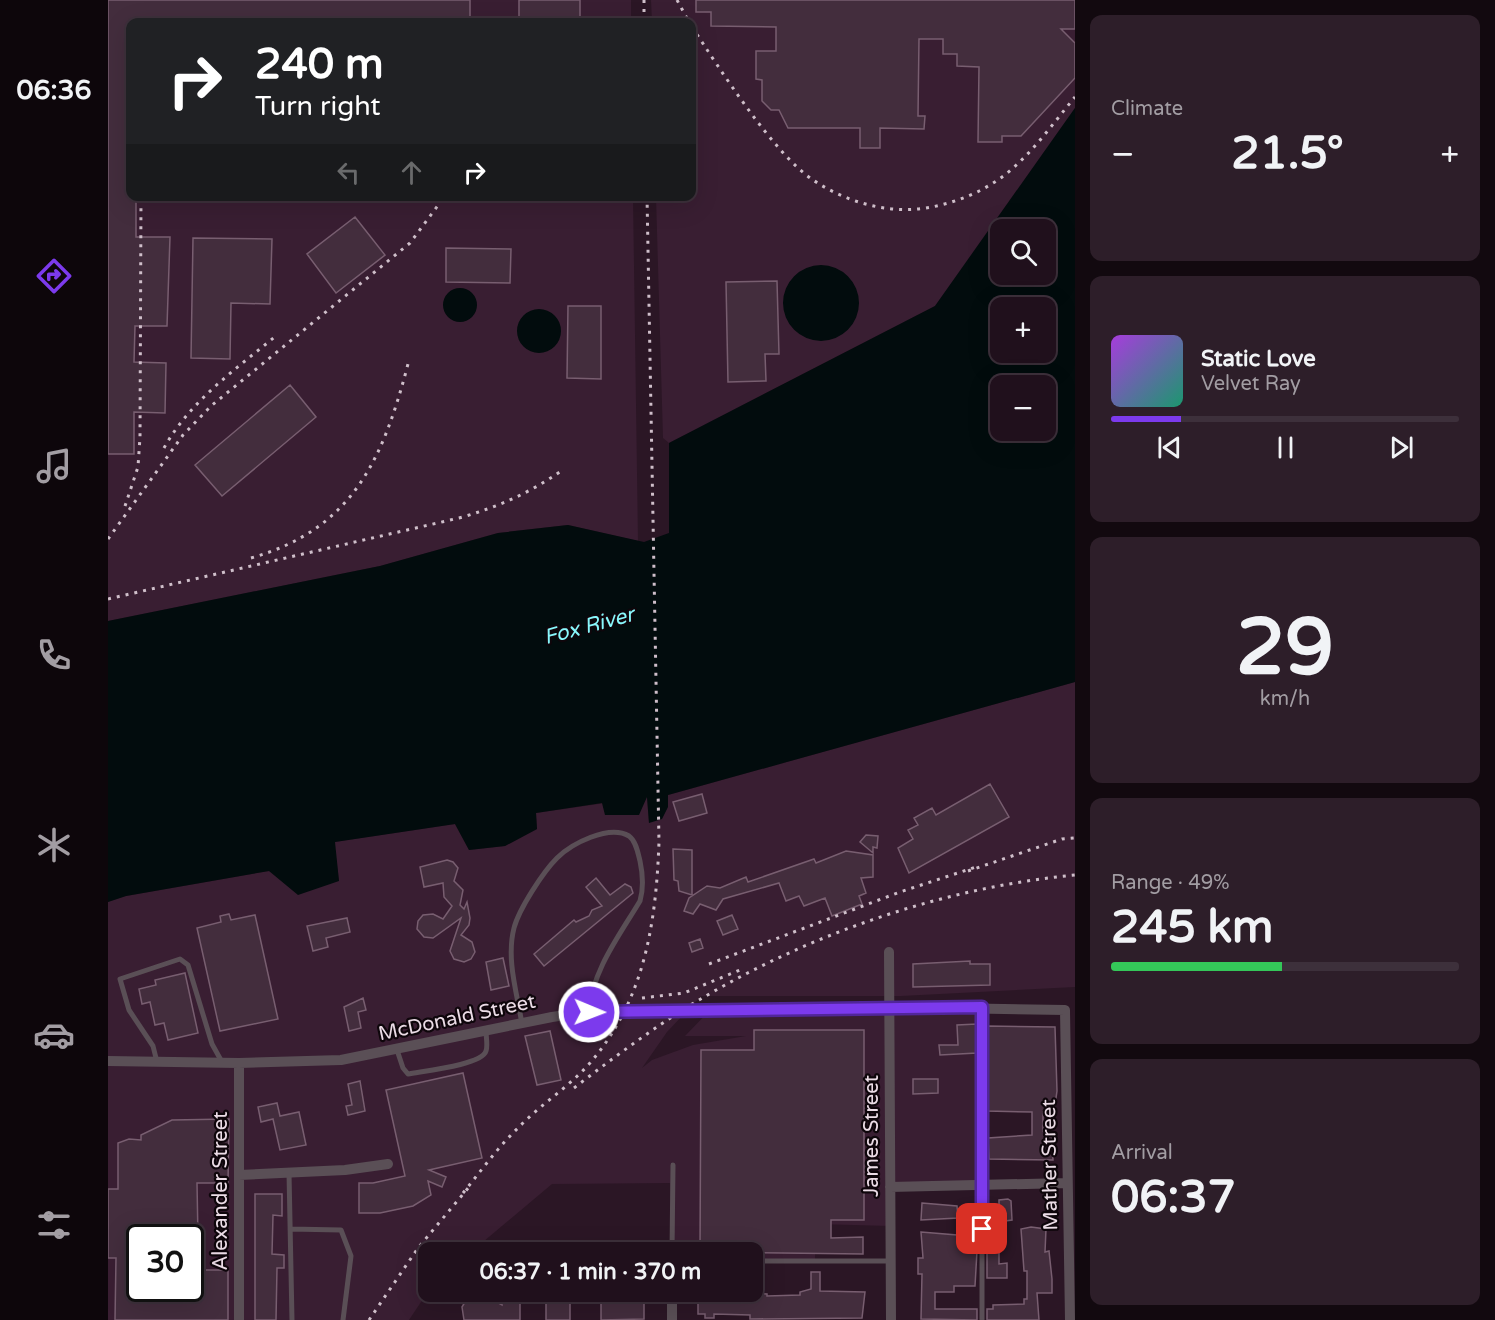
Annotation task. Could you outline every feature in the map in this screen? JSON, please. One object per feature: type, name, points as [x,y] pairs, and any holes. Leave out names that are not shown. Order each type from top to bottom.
[{"type":"street","name":"James Street","points":[[889,952],[891,1320]]},
{"type":"street","name":"McDonald Street","points":[[108,1061],[239,1063],[341,1060],[589,1012],[889,1007],[982,1007],[1070,1011]]},
{"type":"street","name":"Mather Street","points":[[1070,1011],[1067,1183],[1072,1227],[1070,1320]]},
{"type":"street","name":"Alexander Street","points":[[239,1063],[239,1320]]},
{"type":"street","points":[[239,1175],[345,1170],[388,1164]]},
{"type":"street","points":[[890,1187],[1067,1183]]},
{"type":"street","points":[[672,1302],[672,1320]]},
{"type":"lane","points":[[522,1024],[511,955],[514,926],[550,866],[568,848],[595,836],[619,834],[629,836],[635,843],[643,878],[643,890],[640,902],[599,969],[590,993],[589,1012]]},
{"type":"lane","points":[[157,1062],[153,1046],[129,1010],[120,979],[180,959],[188,965],[212,1044],[223,1063]]},
{"type":"lane","points":[[982,1007],[982,1320]]},
{"type":"lane","points":[[397,1050],[403,1068],[408,1074],[471,1062],[482,1058],[486,1051],[486,1031]]},
{"type":"lane","points":[[672,1242],[673,1165]]},
{"type":"lane","points":[[289,1173],[292,1320]]},
{"type":"lane","points":[[290,1229],[341,1230],[351,1256],[343,1320]]},
{"type":"lane","points":[[763,1261],[891,1261]]},
{"type":"shaded area","points":[[108,0],[631,0],[631,18],[126,18],[126,201],[633,201],[638,541],[568,525],[498,533],[380,566],[108,621]]},
{"type":"shaded area","points":[[651,0],[1075,0],[1075,108],[997,219],[990,219],[990,228],[935,306],[669,443],[663,438],[656,201],[696,201],[696,18],[652,18]]},
{"type":"shaded area","points":[[1075,682],[1075,987],[901,996],[701,996],[667,1032],[642,1068],[652,1060],[693,1045],[746,1036],[685,1036],[711,1009],[982,1007],[982,1184],[891,1187],[890,1226],[816,1224],[815,1260],[763,1261],[763,1242],[672,1242],[670,1183],[552,1184],[483,1242],[418,1242],[418,1302],[421,1302],[409,1320],[108,1320],[108,902],[126,896],[269,871],[339,881],[334,842],[455,824],[469,850],[505,846],[537,829],[536,813],[647,797],[649,823],[668,795]]},
{"type":"water","name":"Fox River","points":[[1075,108],[1075,682],[668,795],[668,807],[662,819],[649,823],[647,797],[639,815],[605,815],[602,803],[536,813],[537,829],[505,846],[469,850],[455,824],[335,842],[339,881],[298,895],[269,871],[126,896],[108,902],[108,621],[380,566],[498,533],[568,525],[644,542],[669,533],[669,443],[935,306],[990,228],[990,285],[1056,285],[1056,219],[997,219]]},
{"type":"water","points":[[814,265],[828,265],[842,271],[853,282],[859,296],[856,318],[848,330],[828,341],[814,341],[800,335],[789,324],[783,310],[783,296],[789,282],[800,271]]},
{"type":"water","points":[[460,288],[472,293],[477,305],[472,317],[460,322],[448,317],[443,305],[448,293]]},
{"type":"water","points":[[539,309],[547,310],[555,315],[560,323],[560,339],[555,347],[547,352],[539,353],[531,352],[523,347],[518,339],[517,331],[518,323],[523,315],[531,310]]},
{"type":"building","points":[[108,0],[470,0],[470,18],[126,18],[126,201],[136,201],[136,237],[170,237],[167,326],[135,326],[134,362],[166,363],[165,413],[134,412],[134,454],[108,454]]},
{"type":"building","points":[[519,0],[580,0],[580,18],[519,18]]},
{"type":"building","points":[[696,0],[1075,0],[1075,29],[1061,29],[1075,43],[1075,78],[1021,136],[1002,136],[1002,142],[978,142],[979,67],[957,66],[957,54],[943,54],[943,39],[919,39],[918,116],[925,116],[924,129],[880,128],[880,148],[860,148],[860,128],[788,128],[779,110],[771,110],[762,101],[762,80],[756,79],[756,51],[776,51],[776,27],[711,26],[711,12],[696,12]]},
{"type":"building","points":[[355,217],[385,255],[336,293],[307,254]]},
{"type":"building","points":[[193,238],[272,239],[270,304],[231,303],[230,359],[191,358]]},
{"type":"building","points":[[446,248],[511,249],[510,283],[446,282]]},
{"type":"building","points":[[777,281],[779,354],[765,354],[766,381],[728,382],[726,282]]},
{"type":"building","points":[[568,306],[601,306],[601,379],[567,378]]},
{"type":"building","points":[[290,385],[316,417],[222,496],[195,465]]},
{"type":"building","points":[[990,784],[1009,817],[909,873],[898,848],[913,839],[908,830],[918,825],[914,818],[932,808],[936,815]]},
{"type":"building","points":[[702,794],[707,813],[679,821],[673,802]]},
{"type":"building","points":[[866,835],[878,836],[877,848],[873,847],[873,853],[860,842]]},
{"type":"building","points":[[673,849],[692,850],[692,895],[679,891],[678,881],[674,880]]},
{"type":"building","points":[[846,851],[873,855],[873,877],[861,878],[866,893],[859,896],[862,904],[832,916],[825,898],[804,906],[799,896],[786,901],[779,883],[723,899],[716,910],[700,904],[693,914],[684,911],[689,898],[707,886],[720,888],[746,877],[748,882],[814,859],[816,863]]},
{"type":"building","points":[[447,860],[453,862],[458,868],[454,881],[463,890],[460,905],[464,909],[467,902],[470,918],[469,925],[461,935],[472,942],[475,952],[471,959],[464,962],[454,959],[450,951],[461,918],[433,938],[424,937],[417,929],[418,921],[423,915],[433,914],[443,919],[452,906],[444,897],[443,883],[424,887],[420,867]]},
{"type":"building","points":[[596,878],[610,895],[625,884],[631,887],[633,893],[544,966],[534,954],[574,920],[576,922],[589,916],[592,910],[602,906],[586,887]]},
{"type":"building","points":[[229,914],[231,920],[255,915],[278,1019],[220,1031],[197,928],[221,922],[220,916]]},
{"type":"building","points":[[732,915],[738,929],[723,935],[717,921]]},
{"type":"building","points":[[347,918],[350,932],[326,938],[328,947],[313,951],[307,926]]},
{"type":"building","points":[[700,939],[703,948],[692,952],[689,943]]},
{"type":"building","points":[[503,958],[509,986],[491,990],[486,962]]},
{"type":"building","points":[[970,961],[970,964],[990,964],[990,985],[913,987],[913,964]]},
{"type":"building","points":[[185,973],[198,1033],[168,1040],[164,1023],[155,1025],[150,1002],[142,1004],[139,989],[156,985],[155,980]]},
{"type":"building","points":[[363,998],[366,1010],[358,1012],[361,1028],[349,1031],[344,1007]]},
{"type":"building","points":[[977,1024],[977,1053],[940,1055],[939,1045],[958,1045],[957,1025]]},
{"type":"building","points":[[987,1026],[1055,1027],[1057,1091],[1054,1112],[1043,1112],[1043,1131],[1047,1131],[1047,1137],[1052,1137],[1053,1160],[989,1159],[988,1138],[1032,1135],[1032,1112],[987,1111]]},
{"type":"building","points":[[754,1030],[864,1030],[864,1220],[831,1220],[831,1238],[863,1237],[863,1254],[763,1253],[763,1242],[700,1242],[701,1050],[754,1050]]},
{"type":"building","points":[[550,1031],[561,1080],[537,1085],[525,1036]]},
{"type":"building","points":[[463,1073],[482,1158],[429,1170],[446,1177],[442,1187],[428,1181],[431,1195],[413,1206],[380,1213],[359,1213],[359,1183],[373,1183],[405,1176],[386,1090]]},
{"type":"building","points":[[913,1079],[938,1079],[938,1093],[913,1094]]},
{"type":"building","points":[[360,1081],[365,1111],[348,1115],[346,1106],[352,1105],[348,1084]]},
{"type":"building","points":[[277,1103],[280,1116],[299,1112],[306,1145],[280,1150],[273,1119],[261,1122],[258,1107]]},
{"type":"building","points":[[229,1119],[228,1183],[197,1183],[198,1224],[126,1224],[126,1302],[204,1302],[204,1270],[228,1270],[228,1320],[115,1320],[116,1258],[108,1258],[108,1189],[118,1189],[118,1143],[129,1139],[141,1140],[141,1135],[172,1120]]},
{"type":"building","points":[[255,1194],[282,1194],[282,1216],[273,1215],[272,1254],[284,1255],[284,1268],[277,1268],[276,1320],[255,1320]]},
{"type":"building","points":[[999,1200],[1011,1201],[1012,1220],[998,1222],[995,1217],[987,1216],[987,1206],[999,1206]]},
{"type":"building","points":[[922,1203],[957,1206],[958,1218],[921,1220]]},
{"type":"building","points":[[1031,1227],[1046,1229],[1045,1252],[1049,1251],[1052,1293],[1037,1293],[1039,1320],[987,1320],[987,1309],[993,1309],[993,1305],[1024,1304],[1024,1299],[1027,1299],[1027,1271],[1024,1271],[1021,1229]]},
{"type":"building","points":[[921,1232],[969,1236],[968,1251],[977,1251],[975,1286],[954,1286],[954,1292],[935,1292],[935,1309],[977,1309],[977,1320],[921,1319],[922,1274],[918,1274],[918,1258],[923,1258]]},
{"type":"building","points":[[987,1239],[999,1239],[999,1264],[1007,1263],[1007,1278],[987,1278]]},
{"type":"building","points":[[811,1272],[820,1272],[820,1291],[865,1292],[862,1318],[750,1319],[750,1315],[714,1314],[714,1318],[705,1318],[705,1314],[698,1314],[698,1302],[763,1302],[763,1294],[767,1296],[800,1295],[800,1292],[811,1289]]},
{"type":"building","points":[[465,1302],[497,1302],[502,1305],[502,1302],[520,1302],[520,1320],[464,1320],[462,1307]]},
{"type":"building","points":[[546,1302],[570,1302],[570,1320],[546,1320]]},
{"type":"building","points":[[601,1302],[644,1302],[644,1319],[601,1320]]},
{"type":"railway","points":[[644,0],[644,18]]},
{"type":"railway","points":[[677,0],[687,18]]},
{"type":"railway","points":[[696,33],[748,109],[781,151],[797,167],[826,188],[853,200],[882,208],[926,208],[949,203],[1003,177],[1021,161],[1075,97]]},
{"type":"railway","points":[[125,506],[138,467],[140,437],[141,201]]},
{"type":"railway","points":[[108,539],[183,435],[211,406],[410,243],[441,201]]},
{"type":"railway","points":[[463,1193],[511,1135],[582,1072],[609,1038],[624,1013],[635,986],[650,931],[655,902],[659,842],[647,201]]},
{"type":"railway","points":[[164,448],[187,415],[200,401],[277,335]]},
{"type":"railway","points":[[251,558],[286,545],[315,529],[339,509],[358,486],[387,430],[408,364]]},
{"type":"railway","points":[[108,599],[459,518],[513,498],[564,469]]},
{"type":"railway","points":[[968,871],[1062,839],[1075,838]]},
{"type":"railway","points":[[709,964],[900,892],[976,867]]},
{"type":"railway","points":[[574,1088],[681,1011],[772,961],[821,939],[870,920],[972,891],[1075,875]]},
{"type":"railway","points":[[642,998],[684,993],[740,970]]},
{"type":"railway","points":[[369,1320],[418,1248],[469,1187]]},
{"type":"route","points":[[589,1012],[982,1007],[982,1229]]}]
